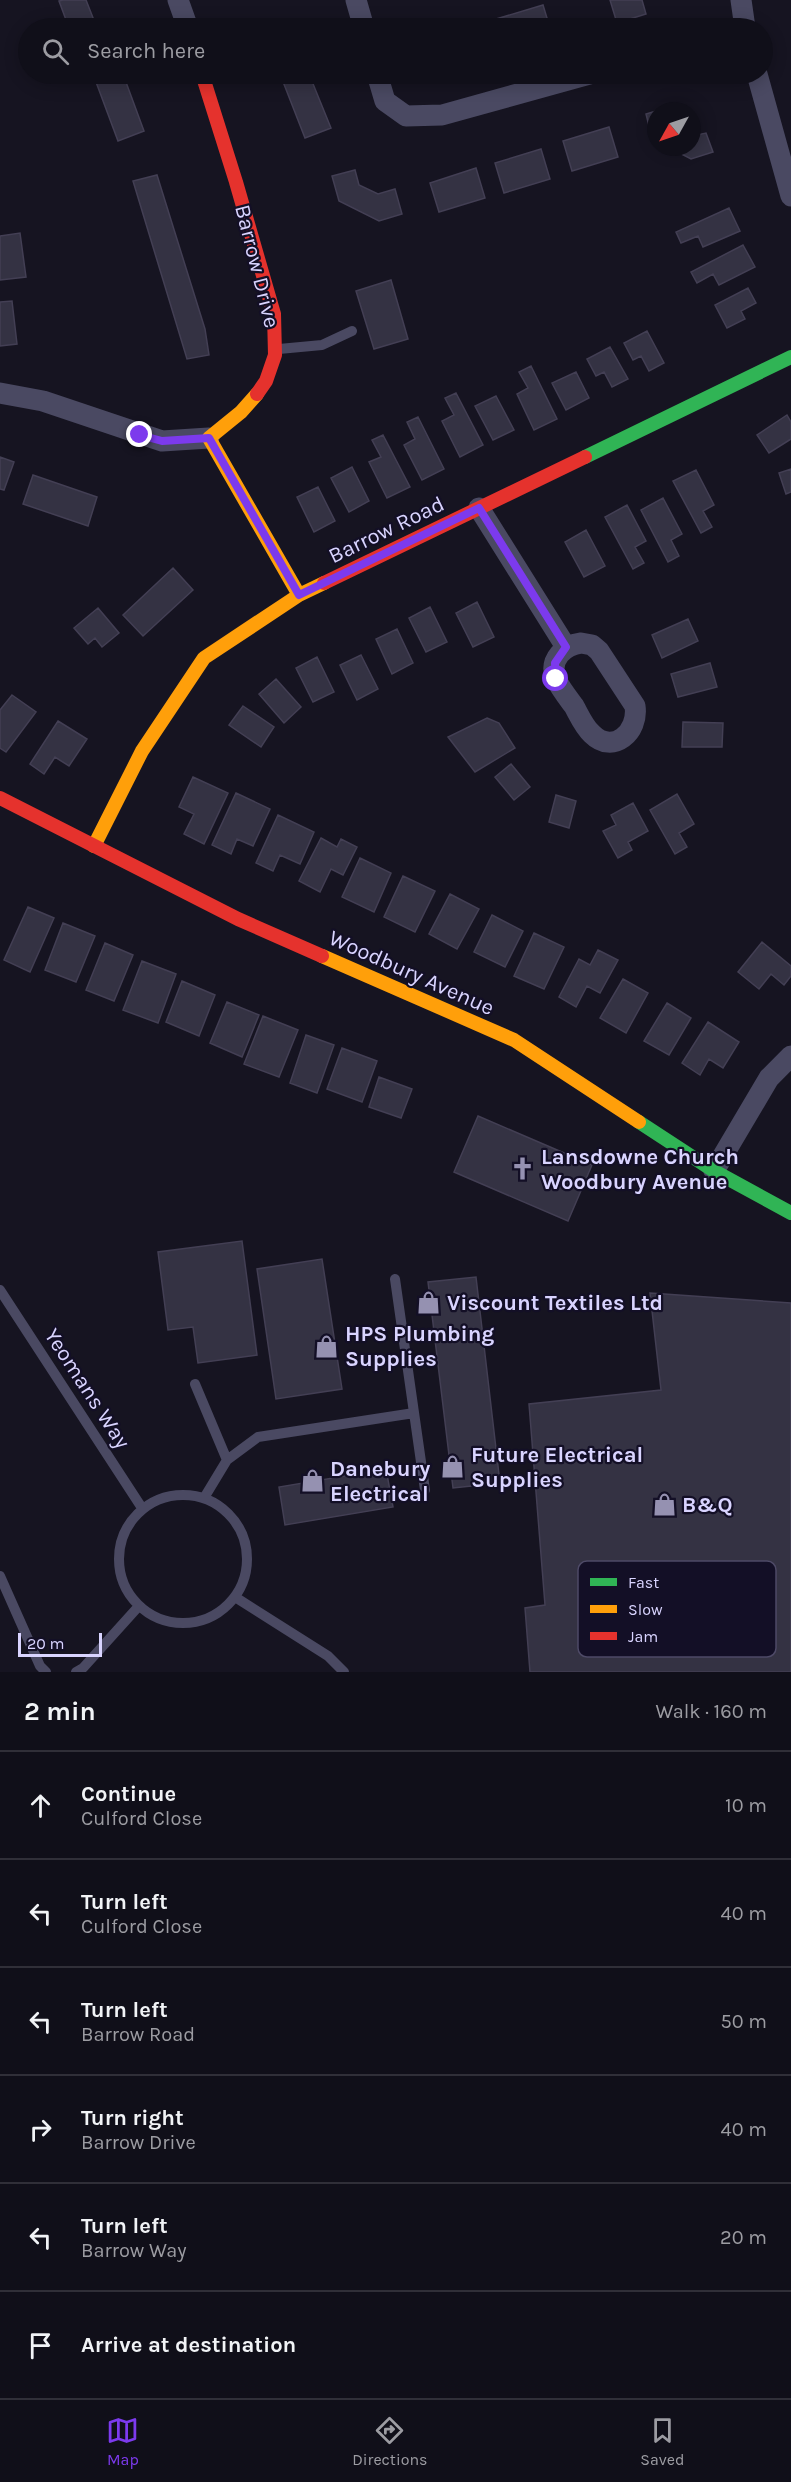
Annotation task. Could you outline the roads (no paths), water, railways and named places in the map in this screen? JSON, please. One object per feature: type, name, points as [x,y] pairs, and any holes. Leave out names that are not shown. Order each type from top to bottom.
[{"type":"street","points":[[178,0],[184,18]]},
{"type":"street","points":[[356,0],[361,18]]},
{"type":"street","points":[[741,0],[744,18]]},
{"type":"street","name":"Barrow Drive","points":[[205,84],[227,149],[268,295],[276,332],[275,350],[269,374],[258,394],[241,414],[209,438]]},
{"type":"street","points":[[380,84],[385,101],[406,116],[442,114],[553,84]]},
{"type":"street","points":[[760,84],[791,196]]},
{"type":"street","name":"Barrow Road","points":[[94,846],[142,751],[204,658],[299,595],[791,357]]},
{"type":"street","points":[[0,393],[43,401],[162,441],[209,438],[299,595]]},
{"type":"street","points":[[479,508],[566,647]]},
{"type":"street","points":[[581,643],[592,645],[599,651],[635,706],[637,716],[629,734],[621,739],[609,741],[592,735],[556,679],[555,663],[566,647],[581,643]]},
{"type":"street","name":"Woodbury Avenue","points":[[0,798],[238,919],[514,1040],[714,1172],[791,1213]]},
{"type":"street","points":[[714,1172],[768,1078],[791,1056]]},
{"type":"lane","points":[[275,350],[322,345],[352,331]]},
{"type":"lane","points":[[395,1279],[425,1490]]},
{"type":"lane","name":"Yeomans Way","points":[[0,1290],[142,1508]]},
{"type":"lane","points":[[195,1384],[227,1460]]},
{"type":"lane","points":[[204,1498],[227,1460],[258,1437],[414,1413]]},
{"type":"lane","points":[[176,1495],[204,1498],[227,1512],[242,1535],[246,1568],[242,1585],[235,1597],[216,1614],[189,1623],[160,1620],[138,1607],[120,1577],[118,1550],[125,1529],[142,1508],[158,1499],[176,1495]]},
{"type":"lane","points":[[0,1576],[40,1666],[46,1672]]},
{"type":"lane","points":[[235,1597],[328,1656],[344,1672]]},
{"type":"lane","points":[[76,1672],[83,1668],[138,1607]]},
{"type":"place","name":"Lansdowne Church Woodbury Avenue","points":[[523,1169]]},
{"type":"place","name":"Viscount Textiles Ltd","points":[[429,1302]]},
{"type":"place","name":"HPS Plumbing Supplies","points":[[327,1346]]},
{"type":"place","name":"Future Electrical Supplies","points":[[453,1467]]},
{"type":"place","name":"Danebury Electrical","points":[[312,1481]]},
{"type":"place","name":"B&Q","points":[[664,1504]]}]
